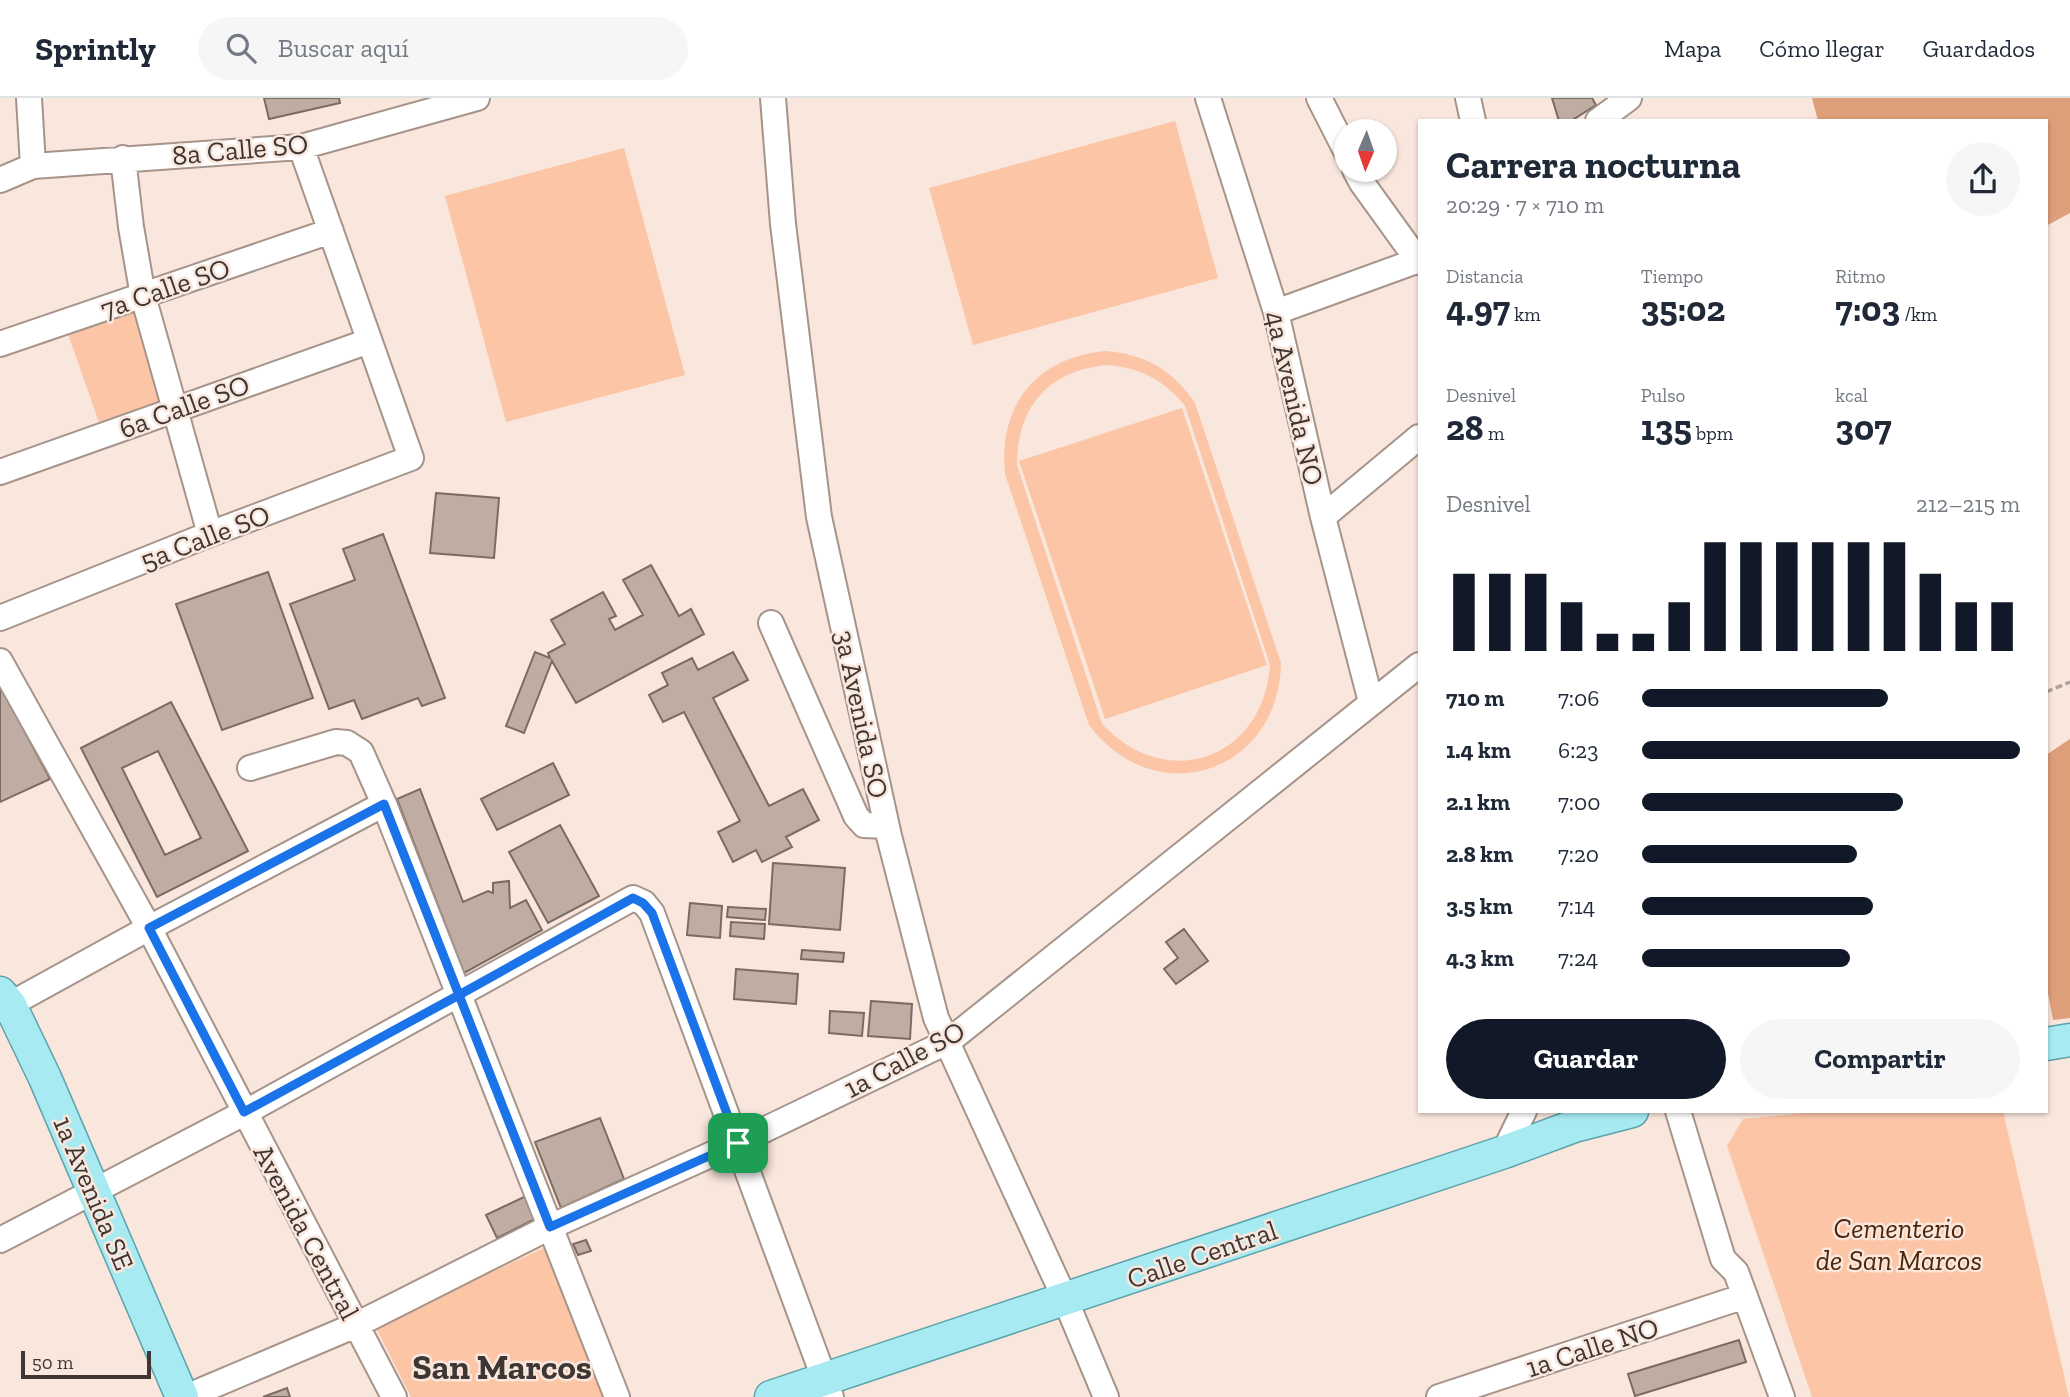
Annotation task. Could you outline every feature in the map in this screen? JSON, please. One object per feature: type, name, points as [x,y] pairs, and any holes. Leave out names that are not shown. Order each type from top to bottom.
[{"type":"main road","name":"1a Avenida SE","points":[[3,1002],[45,1078],[184,1397]]},
{"type":"main road","points":[[2048,1044],[2070,1040]]},
{"type":"main road","points":[[1536,1113],[1537,1117],[1550,1124],[1574,1126]]},
{"type":"main road","name":"Calle Central","points":[[771,1397],[828,1388],[1065,1300],[1574,1126],[1625,1113]]},
{"type":"street","points":[[29,98],[33,166]]},
{"type":"street","name":"8a Calle SO","points":[[0,180],[33,166],[301,147],[477,98]]},
{"type":"street","name":"3a Avenida SO","points":[[773,98],[783,224],[819,516],[886,826],[936,1018],[949,1041],[1106,1397]]},
{"type":"street","name":"4a Avenida NO","points":[[1208,98],[1276,312],[1323,517],[1371,702]]},
{"type":"street","points":[[1319,98],[1334,127]]},
{"type":"street","points":[[1468,98],[1473,119]]},
{"type":"street","points":[[1602,119],[1629,98]]},
{"type":"street","points":[[301,147],[369,341]]},
{"type":"street","points":[[123,158],[143,296],[210,534]]},
{"type":"street","points":[[1361,182],[1418,260]]},
{"type":"street","name":"7a Calle SO","points":[[0,344],[331,231]]},
{"type":"street","points":[[1276,312],[1418,261]]},
{"type":"street","name":"6a Calle SO","points":[[0,472],[369,341]]},
{"type":"street","name":"5a Calle SO","points":[[0,618],[411,458],[369,341]]},
{"type":"street","points":[[1323,517],[1418,438]]},
{"type":"street","points":[[771,623],[856,816],[864,825],[886,826]]},
{"type":"street","name":"Avenida Central","points":[[0,661],[149,928],[394,1397]]},
{"type":"street","name":"1a Calle SO","points":[[184,1397],[356,1325],[550,1227],[738,1143],[949,1041],[1418,666]]},
{"type":"street","points":[[250,768],[336,742],[347,743],[362,752],[617,1397]]},
{"type":"street","points":[[3,1002],[384,804]]},
{"type":"street","points":[[0,1240],[244,1112],[633,898],[643,903],[652,913],[828,1388]]},
{"type":"street","points":[[1504,1152],[1523,1113]]},
{"type":"street","points":[[1679,1113],[1723,1259],[1736,1272],[1782,1397]]},
{"type":"street","points":[[1697,1113],[1738,1254],[1736,1272]]},
{"type":"street","name":"1a Calle NO","points":[[1439,1397],[1745,1296]]},
{"type":"path","points":[[2048,691],[2070,682]]},
{"type":"green space","points":[[1175,121],[1218,278],[973,345],[929,188]]},
{"type":"green space","points":[[624,148],[685,375],[506,422],[445,196]]},
{"type":"green space","points":[[141,308],[170,404],[101,428],[68,334]]},
{"type":"green space","points":[[1105,351],[1145,360],[1177,381],[1195,403],[1281,663],[1275,701],[1259,732],[1237,755],[1209,769],[1178,773],[1147,768],[1116,752],[1089,725],[1005,474],[1004,449],[1008,427],[1015,407],[1026,389],[1059,363],[1081,355]],"holes":[[[1105,365],[1118,366],[1150,376],[1168,388],[1185,406],[1270,665],[1263,698],[1250,724],[1231,744],[1208,756],[1182,761],[1155,757],[1128,745],[1102,724],[1017,465],[1018,444],[1023,426],[1039,396],[1067,375]]]},
{"type":"green space","points":[[1182,408],[1267,665],[1105,719],[1019,461]]},
{"type":"green space","name":"Cementerio de San Marcos","points":[[1805,1113],[2003,1113],[2069,1397],[1812,1397],[1727,1146],[1743,1119]]},
{"type":"green space","points":[[546,1247],[604,1397],[411,1397],[375,1326]]},
{"type":"shaded area","points":[[1812,98],[2070,98],[2070,213],[2048,225],[2048,119],[1817,119]]},
{"type":"shaded area","points":[[2070,739],[2070,1018],[2053,1020],[2048,993],[2048,754]]},
{"type":"building","points":[[264,98],[339,98],[340,103],[269,119]]},
{"type":"building","points":[[1552,98],[1592,98],[1596,105],[1574,119],[1558,119]]},
{"type":"building","points":[[436,493],[499,498],[494,558],[430,553]]},
{"type":"building","points":[[383,534],[445,698],[422,706],[418,698],[362,719],[354,700],[329,709],[290,604],[355,580],[343,549]]},
{"type":"building","points":[[651,565],[679,616],[691,609],[704,634],[576,703],[552,661],[524,733],[506,726],[535,652],[550,658],[548,653],[565,644],[551,620],[603,592],[616,616],[609,619],[615,630],[643,615],[623,580]]},
{"type":"building","points":[[268,572],[313,698],[222,730],[176,604]]},
{"type":"building","points":[[733,652],[748,680],[713,698],[769,806],[803,789],[819,820],[786,837],[792,847],[762,862],[756,850],[733,862],[718,832],[740,821],[684,712],[663,722],[649,695],[668,685],[662,673],[692,658],[698,670]]},
{"type":"building","points":[[0,685],[50,779],[0,802]]},
{"type":"building","points":[[171,702],[248,851],[157,897],[81,748]],"holes":[[[158,751],[201,838],[165,855],[122,768]]]},
{"type":"building","points":[[553,763],[569,795],[497,830],[481,799]]},
{"type":"building","points":[[420,789],[463,902],[488,891],[493,893],[493,883],[509,881],[510,908],[526,900],[542,930],[464,973],[397,799]]},
{"type":"building","points":[[560,825],[599,896],[548,923],[509,852]]},
{"type":"building","points":[[773,863],[845,868],[840,930],[769,924]]},
{"type":"building","points":[[690,903],[722,906],[720,938],[687,935]]},
{"type":"building","points":[[728,907],[766,909],[765,920],[727,917]]},
{"type":"building","points":[[731,922],[765,924],[764,939],[730,936]]},
{"type":"building","points":[[1184,929],[1208,961],[1176,984],[1164,969],[1178,958],[1166,942]]},
{"type":"building","points":[[802,950],[844,953],[843,962],[801,959]]},
{"type":"building","points":[[736,969],[798,974],[796,1004],[734,999]]},
{"type":"building","points":[[871,1001],[912,1004],[910,1039],[868,1036]]},
{"type":"building","points":[[830,1011],[864,1013],[862,1036],[829,1033]]},
{"type":"building","points":[[600,1118],[624,1179],[561,1208],[535,1142]]},
{"type":"building","points":[[528,1195],[539,1217],[497,1238],[486,1215]]},
{"type":"building","points":[[586,1240],[591,1251],[578,1255],[573,1244]]},
{"type":"building","points":[[1739,1340],[1746,1362],[1635,1396],[1628,1374]]},
{"type":"building","points":[[287,1388],[290,1397],[263,1397]]},
{"type":"district","name":"San Marcos","points":[[502,1367]]},
{"type":"route","points":[[738,1143],[550,1227],[459,995],[244,1112],[149,928],[384,804],[459,995],[633,898],[643,903],[652,913],[738,1143]]}]
